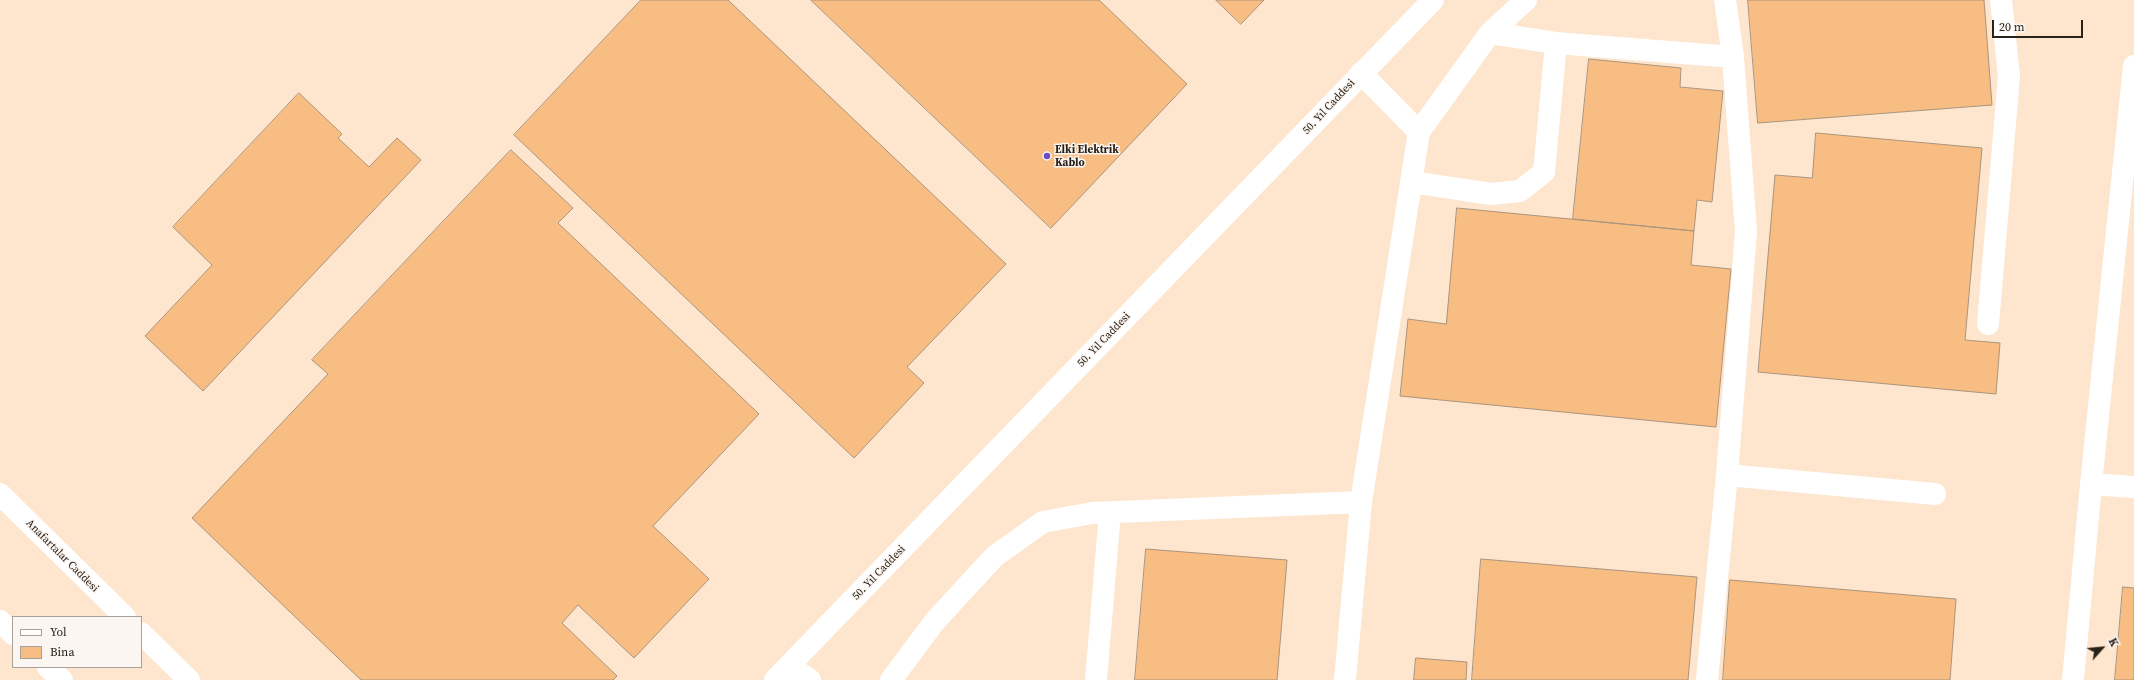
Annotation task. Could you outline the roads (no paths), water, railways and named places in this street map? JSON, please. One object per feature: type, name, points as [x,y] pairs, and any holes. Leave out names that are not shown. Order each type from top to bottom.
[{"type":"street","name":"50. Yıl Caddesi","points":[[782,673],[1433,0]]},
{"type":"street","points":[[1345,680],[1361,502],[1412,182],[1418,132],[1490,33],[1526,0]]},
{"type":"street","points":[[1707,680],[1727,475],[1746,231],[1733,57],[1725,0]]},
{"type":"street","points":[[1988,324],[2009,76],[2001,0]]},
{"type":"street","points":[[1490,33],[1556,43],[1733,57]]},
{"type":"street","points":[[1412,182],[1491,194],[1520,191],[1544,172],[1556,43]]},
{"type":"street","points":[[2073,680],[2091,484],[2134,66]]},
{"type":"street","points":[[1362,73],[1418,132]]},
{"type":"street","points":[[1727,475],[1935,494]]},
{"type":"street","points":[[2091,484],[2134,487]]},
{"type":"street","name":"Anafartalar Caddesi","points":[[0,494],[124,616]]},
{"type":"street","points":[[891,680],[935,621],[995,556],[1043,522],[1092,513],[1361,502]]},
{"type":"street","points":[[1096,680],[1110,512]]},
{"type":"street","points":[[0,621],[12,633]]},
{"type":"street","points":[[142,634],[189,680]]},
{"type":"street","points":[[49,668],[62,680]]},
{"type":"street","points":[[782,673],[810,680]]},
{"type":"place","name":"Elki Elektrik Kablo","points":[[1047,156]]}]
